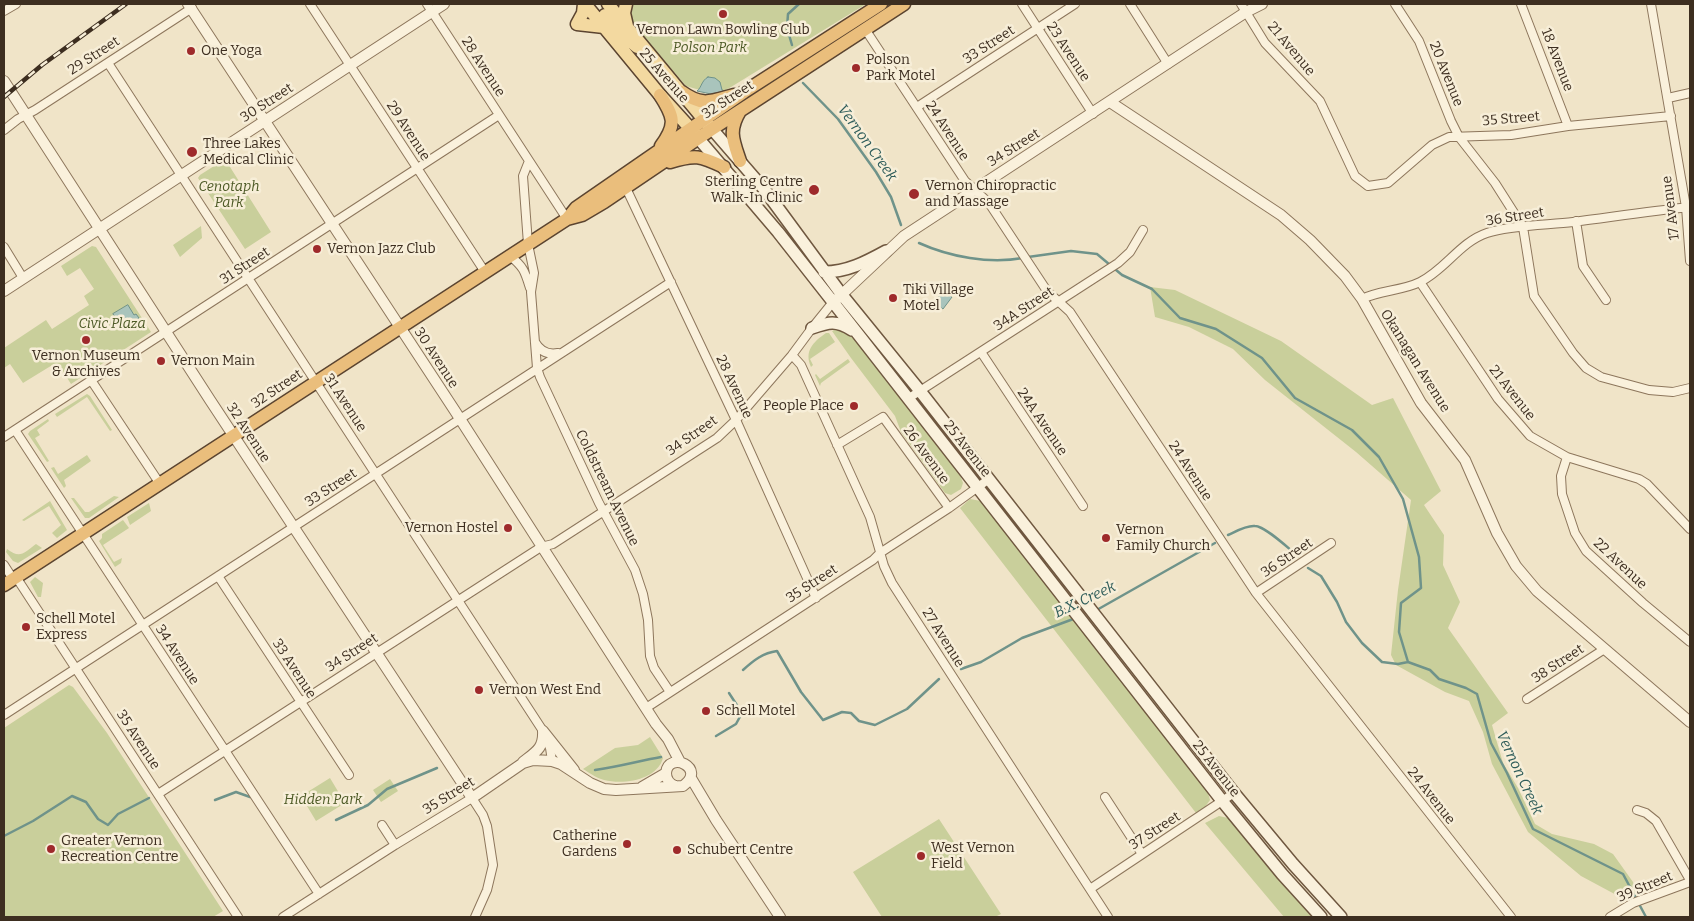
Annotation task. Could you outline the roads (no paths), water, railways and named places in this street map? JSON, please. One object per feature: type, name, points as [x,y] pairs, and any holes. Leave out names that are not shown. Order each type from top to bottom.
[{"type":"highway","name":"32 Street","points":[[11,580],[567,219],[576,208],[658,159],[708,124],[744,92],[881,4]]},
{"type":"highway","name":"32 Street","points":[[708,124],[740,110],[904,4]]},
{"type":"highway","points":[[682,92],[694,101],[712,101],[744,92]]},
{"type":"highway","points":[[660,95],[672,115],[672,126],[658,159],[693,156],[704,158],[724,168]]},
{"type":"highway","points":[[740,110],[732,123],[732,134],[740,161]]},
{"type":"highway","name":"32 Street","points":[[567,219],[582,216],[626,188],[658,159]]},
{"type":"main road","name":"25 Avenue","points":[[585,4],[660,95],[920,390],[1234,794],[1341,917]]},
{"type":"main road","points":[[604,27],[577,24],[585,4],[597,8],[621,34],[653,58]]},
{"type":"main road","name":"25 Avenue","points":[[608,4],[764,190],[824,272],[858,333],[1223,802],[1282,874],[1321,917]]},
{"type":"main road","points":[[626,4],[624,13],[627,26]]},
{"type":"main road","points":[[824,272],[837,272],[853,267],[886,251]]},
{"type":"main road","points":[[812,328],[831,322],[841,323],[858,333]]},
{"type":"street","points":[[4,11],[16,4]]},
{"type":"street","name":"29 Avenue","points":[[310,4],[485,272]]},
{"type":"street","name":"30 Street","points":[[4,291],[350,65],[429,8],[444,4]]},
{"type":"street","name":"23 Avenue","points":[[1022,4],[1092,114]]},
{"type":"street","name":"33 Street","points":[[917,107],[1075,4]]},
{"type":"street","points":[[1130,4],[1168,64]]},
{"type":"street","name":"34 Street","points":[[158,794],[541,547],[554,544],[716,438],[736,420],[838,299],[886,251],[904,236],[1168,64],[1243,8],[1262,4]]},
{"type":"street","name":"20 Avenue","points":[[1395,4],[1419,41],[1459,137],[1524,227]]},
{"type":"street","name":"18 Avenue","points":[[1522,4],[1568,126]]},
{"type":"street","name":"17 Avenue","points":[[1652,4],[1688,207],[1690,261]]},
{"type":"street","name":"29 Street","points":[[4,130],[26,114],[108,63],[192,5]]},
{"type":"street","name":"30 Avenue","points":[[192,5],[541,547],[656,724],[668,739],[672,766]]},
{"type":"street","name":"28 Avenue","points":[[429,8],[567,219]]},
{"type":"street","name":"21 Avenue","points":[[1243,8],[1265,43],[1320,101],[1355,176],[1368,186]]},
{"type":"street","name":"24 Avenue","points":[[866,29],[965,181],[989,203],[1047,291],[1070,312],[1256,593],[1511,917]]},
{"type":"street","name":"31 Avenue","points":[[108,63],[543,731],[550,748],[552,761]]},
{"type":"street","name":"32 Avenue","points":[[4,81],[166,332],[472,798]]},
{"type":"street","points":[[1668,98],[1690,93]]},
{"type":"street","name":"Okanagan Avenue","points":[[1110,102],[1286,219],[1310,240],[1345,276],[1362,299],[1421,403],[1465,460],[1497,533],[1516,566],[1536,591],[1603,650],[1690,722]]},
{"type":"street","name":"31 Street","points":[[4,437],[499,115]]},
{"type":"street","name":"35 Street","points":[[1368,186],[1388,183],[1432,145],[1449,137],[1511,135],[1568,126],[1671,116]]},
{"type":"street","name":"Coldstream Avenue","points":[[529,161],[523,176],[528,244],[534,273],[531,292]]},
{"type":"street","name":"28 Avenue","points":[[626,188],[736,420],[816,598]]},
{"type":"street","name":"36 Street","points":[[1362,299],[1369,295],[1405,288],[1420,282],[1437,271],[1465,245],[1486,233],[1688,207]]},
{"type":"street","points":[[1576,222],[1583,266],[1606,300]]},
{"type":"street","points":[[1524,227],[1534,296],[1573,353],[1586,368],[1602,377],[1649,390],[1673,392],[1690,388]]},
{"type":"street","name":"34A Street","points":[[909,398],[1118,263],[1130,252],[1143,230]]},
{"type":"street","points":[[4,247],[24,278]]},
{"type":"street","name":"Coldstream Avenue","points":[[510,256],[521,264],[525,270],[531,292],[537,368],[540,377],[604,512],[635,570],[643,594],[648,620],[650,656],[654,668],[670,692]]},
{"type":"street","name":"33 Street","points":[[4,715],[560,352],[671,282]]},
{"type":"street","name":"21 Avenue","points":[[1420,282],[1498,399],[1530,436],[1567,456],[1639,479],[1647,484],[1690,529]]},
{"type":"street","points":[[535,342],[539,348],[546,352],[553,354],[560,352]]},
{"type":"street","name":"24A Avenue","points":[[981,352],[1083,506]]},
{"type":"street","name":"27 Avenue","points":[[792,355],[801,365],[870,517],[884,566],[892,583],[1108,917]]},
{"type":"street","points":[[91,380],[160,484]]},
{"type":"street","name":"26 Avenue","points":[[837,445],[883,416],[949,508]]},
{"type":"street","name":"34 Avenue","points":[[15,430],[319,894]]},
{"type":"street","name":"22 Avenue","points":[[1567,456],[1561,476],[1562,494],[1575,534],[1586,551],[1643,603],[1690,642]]},
{"type":"street","name":"35 Street","points":[[646,708],[816,598],[989,479]]},
{"type":"street","name":"36 Street","points":[[1256,593],[1332,543]]},
{"type":"street","name":"35 Avenue","points":[[4,565],[11,580],[76,668],[238,917]]},
{"type":"street","name":"33 Avenue","points":[[218,576],[349,775]]},
{"type":"street","name":"38 Street","points":[[1527,699],[1603,650]]},
{"type":"street","points":[[543,731],[578,774]]},
{"type":"street","name":"35 Street","points":[[283,917],[394,845],[472,798],[541,746],[544,741],[543,731]]},
{"type":"street","points":[[522,762],[533,760],[552,761],[561,764],[590,783],[604,789],[639,789],[683,783]]},
{"type":"street","points":[[639,789],[672,766],[687,765],[690,768],[683,783]]},
{"type":"street","points":[[672,766],[670,783],[683,783],[716,820],[780,917]]},
{"type":"street","name":"37 Street","points":[[1090,889],[1234,794]]},
{"type":"street","points":[[1105,797],[1142,854]]},
{"type":"street","points":[[472,798],[483,815],[487,826],[494,865],[487,890],[475,917]]},
{"type":"street","points":[[1637,810],[1646,812],[1656,821],[1690,881]]},
{"type":"street","points":[[382,825],[394,845]]},
{"type":"street","name":"39 Street","points":[[1610,917],[1633,903],[1690,881]]},
{"type":"water","points":[[708,77],[715,78],[720,82],[722,90],[725,91],[711,94],[697,91]]},
{"type":"water","points":[[943,291],[952,297],[943,309],[935,303]]},
{"type":"water","points":[[128,305],[134,315],[136,314],[139,318],[135,321],[133,319],[123,326],[113,314]]},
{"type":"waterway","name":"Vernon Creek","points":[[792,45],[787,28],[788,14],[799,4]]},
{"type":"waterway","name":"Vernon Creek","points":[[803,83],[838,119],[876,172],[891,197],[901,225]]},
{"type":"waterway","name":"Vernon Creek","points":[[919,243],[944,252],[983,260],[1023,258]]},
{"type":"waterway","name":"Vernon Creek","points":[[1028,257],[1071,251],[1097,254],[1122,275],[1152,289],[1180,318],[1216,329],[1262,358],[1295,398],[1352,430],[1379,457],[1403,499],[1419,557],[1421,588],[1401,603],[1399,632],[1408,662]]},
{"type":"waterway","name":"B.X. Creek","points":[[1228,535],[1248,527],[1259,527],[1271,534],[1298,556]]},
{"type":"waterway","name":"B.X. Creek","points":[[1095,611],[1215,543]]},
{"type":"waterway","name":"B.X. Creek","points":[[1308,568],[1321,576],[1337,602],[1346,622],[1362,643],[1382,662],[1398,664],[1408,662]]},
{"type":"waterway","name":"B.X. Creek","points":[[961,669],[981,662],[1022,638],[1076,618]]},
{"type":"waterway","name":"B.X. Creek","points":[[743,670],[767,653],[777,651],[801,692],[823,720],[842,712],[851,713],[859,721],[875,725],[907,709],[939,679]]},
{"type":"waterway","name":"Vernon Creek","points":[[1408,662],[1430,670],[1439,679],[1466,688],[1477,694],[1491,743],[1533,829],[1623,874],[1646,917]]},
{"type":"waterway","name":"B.X. Creek","points":[[716,736],[736,724],[742,713],[729,693]]},
{"type":"waterway","name":"B.X. Creek","points":[[595,770],[661,757]]},
{"type":"waterway","name":"B.X. Creek","points":[[336,820],[368,805],[387,789],[437,768]]},
{"type":"waterway","name":"B.X. Creek","points":[[215,800],[236,792],[250,797]]},
{"type":"waterway","name":"B.X. Creek","points":[[4,836],[33,821],[72,796],[86,802],[98,819],[108,825],[118,814],[149,798]]},
{"type":"railway","points":[[4,97],[42,65],[126,4]]},
{"type":"place","name":"Vernon Lawn Bowling Club","points":[[723,14]]},
{"type":"place","name":"One Yoga","points":[[191,51]]},
{"type":"place","name":"Polson Park Motel","points":[[856,68]]},
{"type":"place","name":"Three Lakes Medical Clinic","points":[[192,152]]},
{"type":"place","name":"Sterling Centre Walk-In Clinic","points":[[814,190]]},
{"type":"place","name":"Vernon Chiropractic and Massage","points":[[914,194]]},
{"type":"place","name":"Vernon Jazz Club","points":[[317,249]]},
{"type":"place","name":"Tiki Village Motel","points":[[893,298]]},
{"type":"place","name":"Vernon Museum & Archives","points":[[86,340]]},
{"type":"place","name":"Vernon Main","points":[[161,361]]},
{"type":"place","name":"People Place","points":[[854,406]]},
{"type":"place","name":"Vernon Hostel","points":[[508,528]]},
{"type":"place","name":"Vernon Family Church","points":[[1106,538]]},
{"type":"place","name":"Schell Motel Express","points":[[26,627]]},
{"type":"place","name":"Vernon West End","points":[[479,690]]},
{"type":"place","name":"Schell Motel","points":[[706,711]]},
{"type":"place","name":"Catherine Gardens","points":[[627,844]]},
{"type":"place","name":"Greater Vernon Recreation Centre","points":[[51,849]]},
{"type":"place","name":"Schubert Centre","points":[[677,850]]},
{"type":"place","name":"West Vernon Field","points":[[921,856]]},
{"type":"park label","name":"Polson Park","points":[[710,48]]},
{"type":"park label","name":"Cenotaph Park","points":[[229,196]]},
{"type":"park label","name":"Civic Plaza","points":[[112,324]]},
{"type":"park label","name":"Hidden Park","points":[[323,800]]}]
